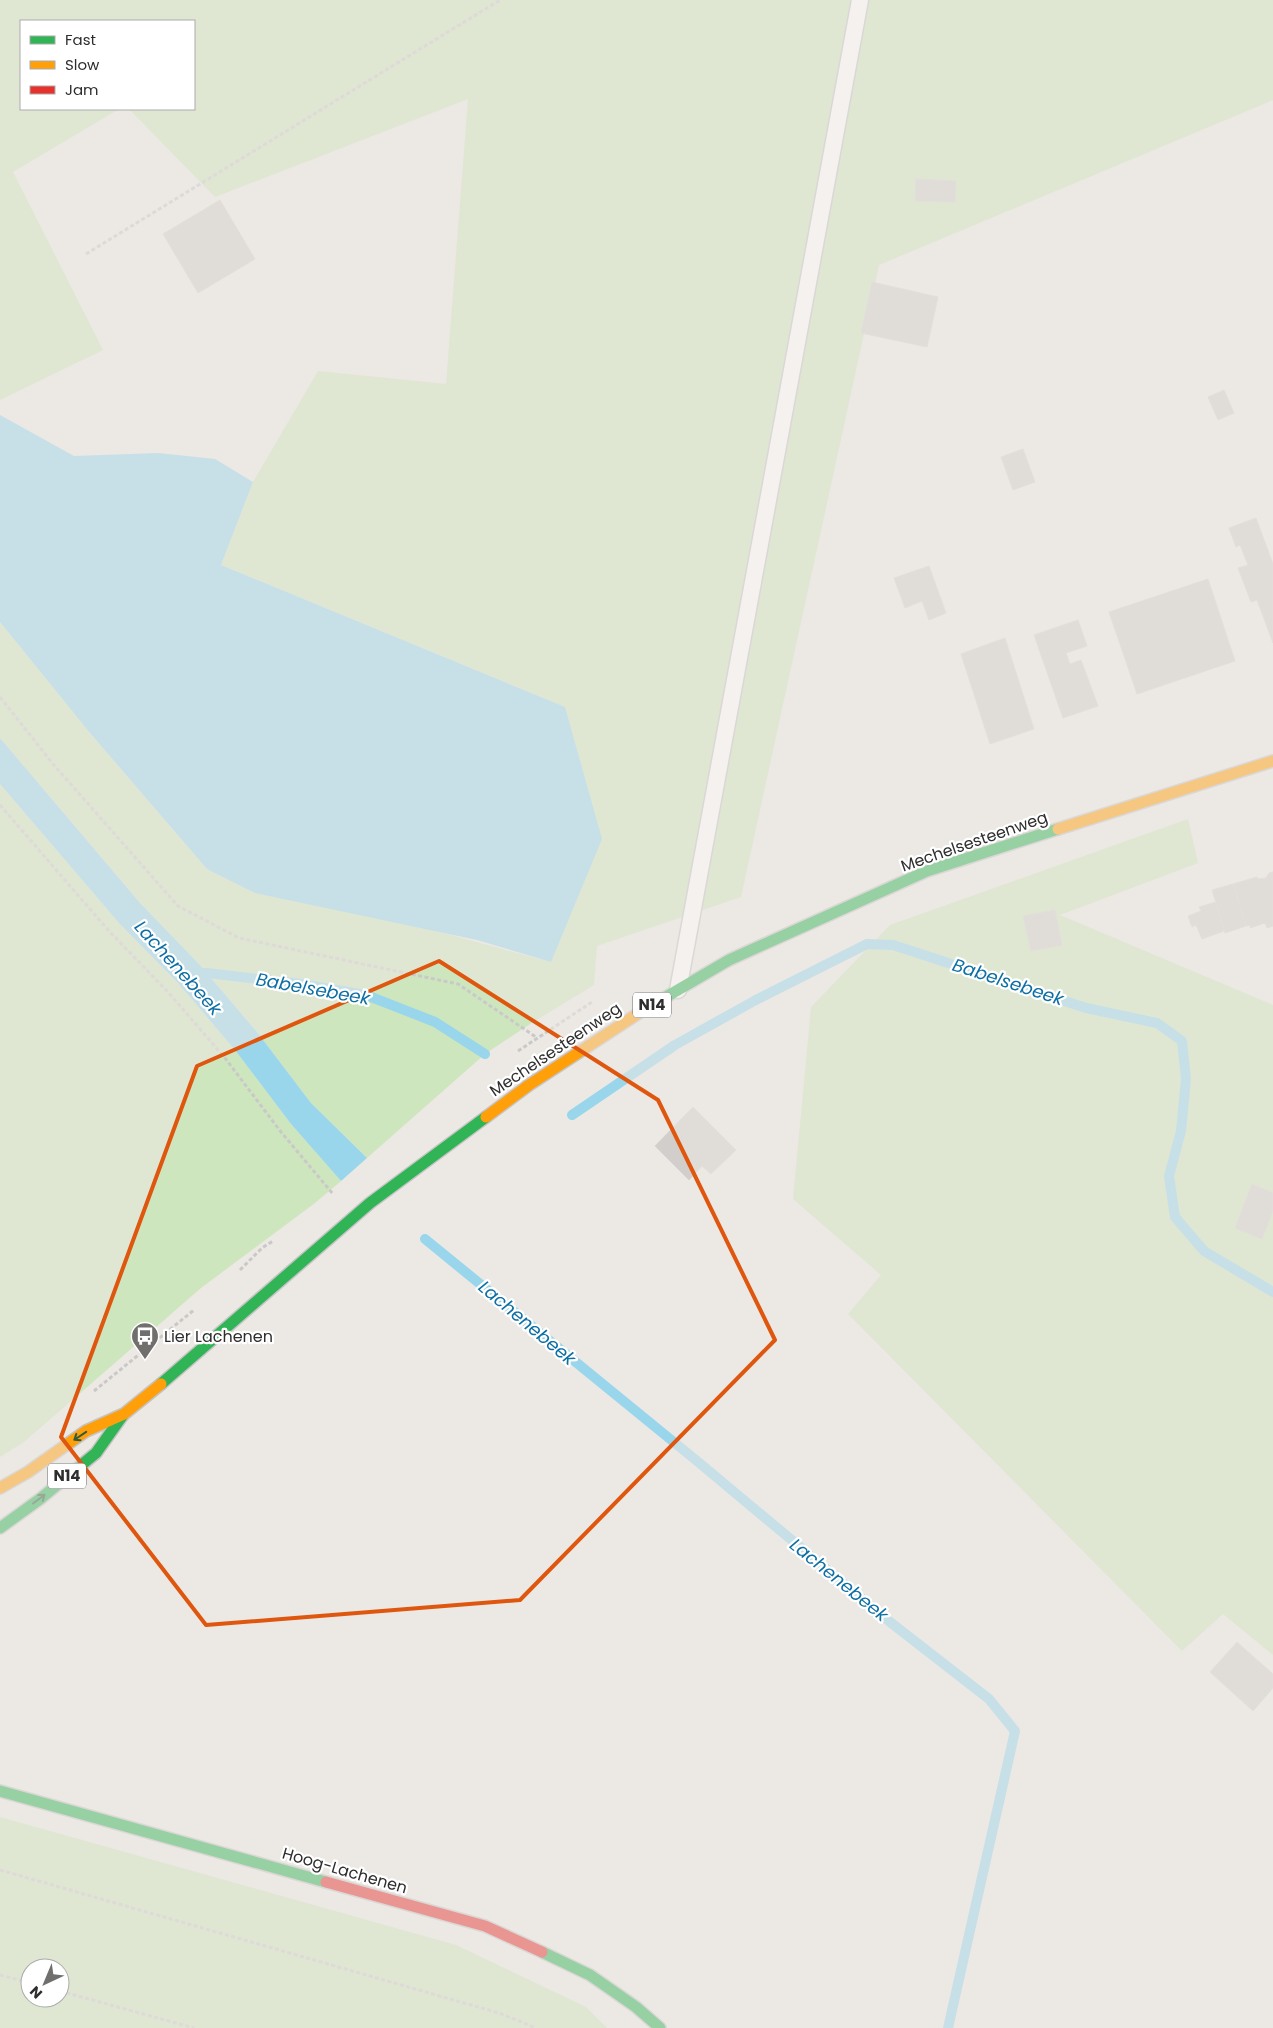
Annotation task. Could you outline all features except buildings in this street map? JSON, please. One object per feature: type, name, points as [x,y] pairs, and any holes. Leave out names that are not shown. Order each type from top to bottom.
[{"type":"main road","name":"Mechelsesteenweg","points":[[0,1488],[28,1472],[86,1431],[124,1414],[370,1203],[528,1085],[627,1020],[729,960],[927,872],[1273,761]]},
{"type":"main road","name":"Mechelsesteenweg","points":[[0,1528],[96,1453],[124,1414]]},
{"type":"main road","name":"Hoog-Lachenen","points":[[0,1790],[485,1926],[590,1975],[636,2007],[660,2028]]},
{"type":"lane","points":[[678,990],[860,0]]},
{"type":"path","points":[[86,254],[500,0]]},
{"type":"path","points":[[0,697],[53,764],[178,906],[239,938],[458,984],[536,1037]]},
{"type":"path","points":[[0,805],[110,931],[168,992],[212,1044],[281,1132],[339,1200]]},
{"type":"path","points":[[0,1870],[499,2012],[536,2028]]},
{"type":"path","points":[[0,1975],[20,1980]]},
{"type":"path","points":[[70,1994],[194,2028]]},
{"type":"highlighted area","points":[[439,961],[658,1100],[775,1340],[520,1600],[206,1625],[61,1437],[197,1066]]},
{"type":"green space","points":[[0,0],[1273,0],[1273,100],[879,265],[741,897],[597,946],[594,985],[485,1054],[367,1158],[311,1103],[257,1032],[199,964],[140,903],[0,738],[0,622],[90,733],[207,869],[551,962],[565,707],[221,565],[253,482],[318,371],[446,384],[468,99],[215,197],[130,110],[195,110],[195,20],[20,20],[20,110],[117,110],[13,172],[103,350],[0,400]]},
{"type":"green space","points":[[0,784],[119,923],[178,983],[235,1050],[291,1124],[341,1181],[315,1203],[201,1288],[24,1442],[0,1457]]},
{"type":"green space","points":[[1188,819],[1198,863],[1060,915],[1273,1005],[1273,1655],[1223,1614],[1182,1651],[848,1314],[881,1275],[793,1199],[811,1007],[890,925]]},
{"type":"green space","points":[[0,1817],[456,1945],[586,2007],[607,2028],[0,2028]]},
{"type":"water","points":[[0,415],[74,456],[158,453],[215,459],[253,482],[221,565],[565,707],[602,839],[551,962],[477,940],[255,893],[207,869],[90,733],[0,622]]},
{"type":"water","points":[[0,738],[140,903],[199,964],[257,1032],[311,1103],[367,1158],[341,1181],[291,1124],[235,1050],[178,983],[119,923],[0,784]]},
{"type":"waterway","name":"Babelsebeek","points":[[572,1115],[675,1045],[754,1001],[867,944],[893,945],[1086,1008],[1157,1023],[1182,1041],[1186,1079],[1181,1131],[1169,1176],[1175,1217],[1204,1251],[1273,1292]]},
{"type":"waterway","name":"Babelsebeek","points":[[194,974],[207,973],[301,984],[366,995],[435,1022],[485,1054]]},
{"type":"waterway","name":"Lachenebeek","points":[[425,1239],[697,1461],[890,1622],[989,1699],[1015,1731],[948,2028]]},
{"type":"traffic: fast","points":[[642,1011],[729,960],[927,871],[1058,829]]},
{"type":"traffic: fast","points":[[161,1384],[370,1203],[486,1117]]},
{"type":"traffic: fast","points":[[0,1528],[40,1499],[96,1453],[123,1415]]},
{"type":"traffic: fast","points":[[0,1791],[326,1882]]},
{"type":"traffic: fast","points":[[542,1952],[590,1975],[636,2007],[660,2028]]},
{"type":"traffic: slow","points":[[1058,829],[1273,761]]},
{"type":"traffic: slow","points":[[486,1117],[529,1085],[642,1011]]},
{"type":"traffic: slow","points":[[0,1488],[28,1472],[86,1431],[124,1414],[161,1384]]},
{"type":"traffic: jam","points":[[326,1882],[485,1926],[542,1952]]},
{"type":"place","name":"Lier Lachenen","points":[[145,1360]]}]
